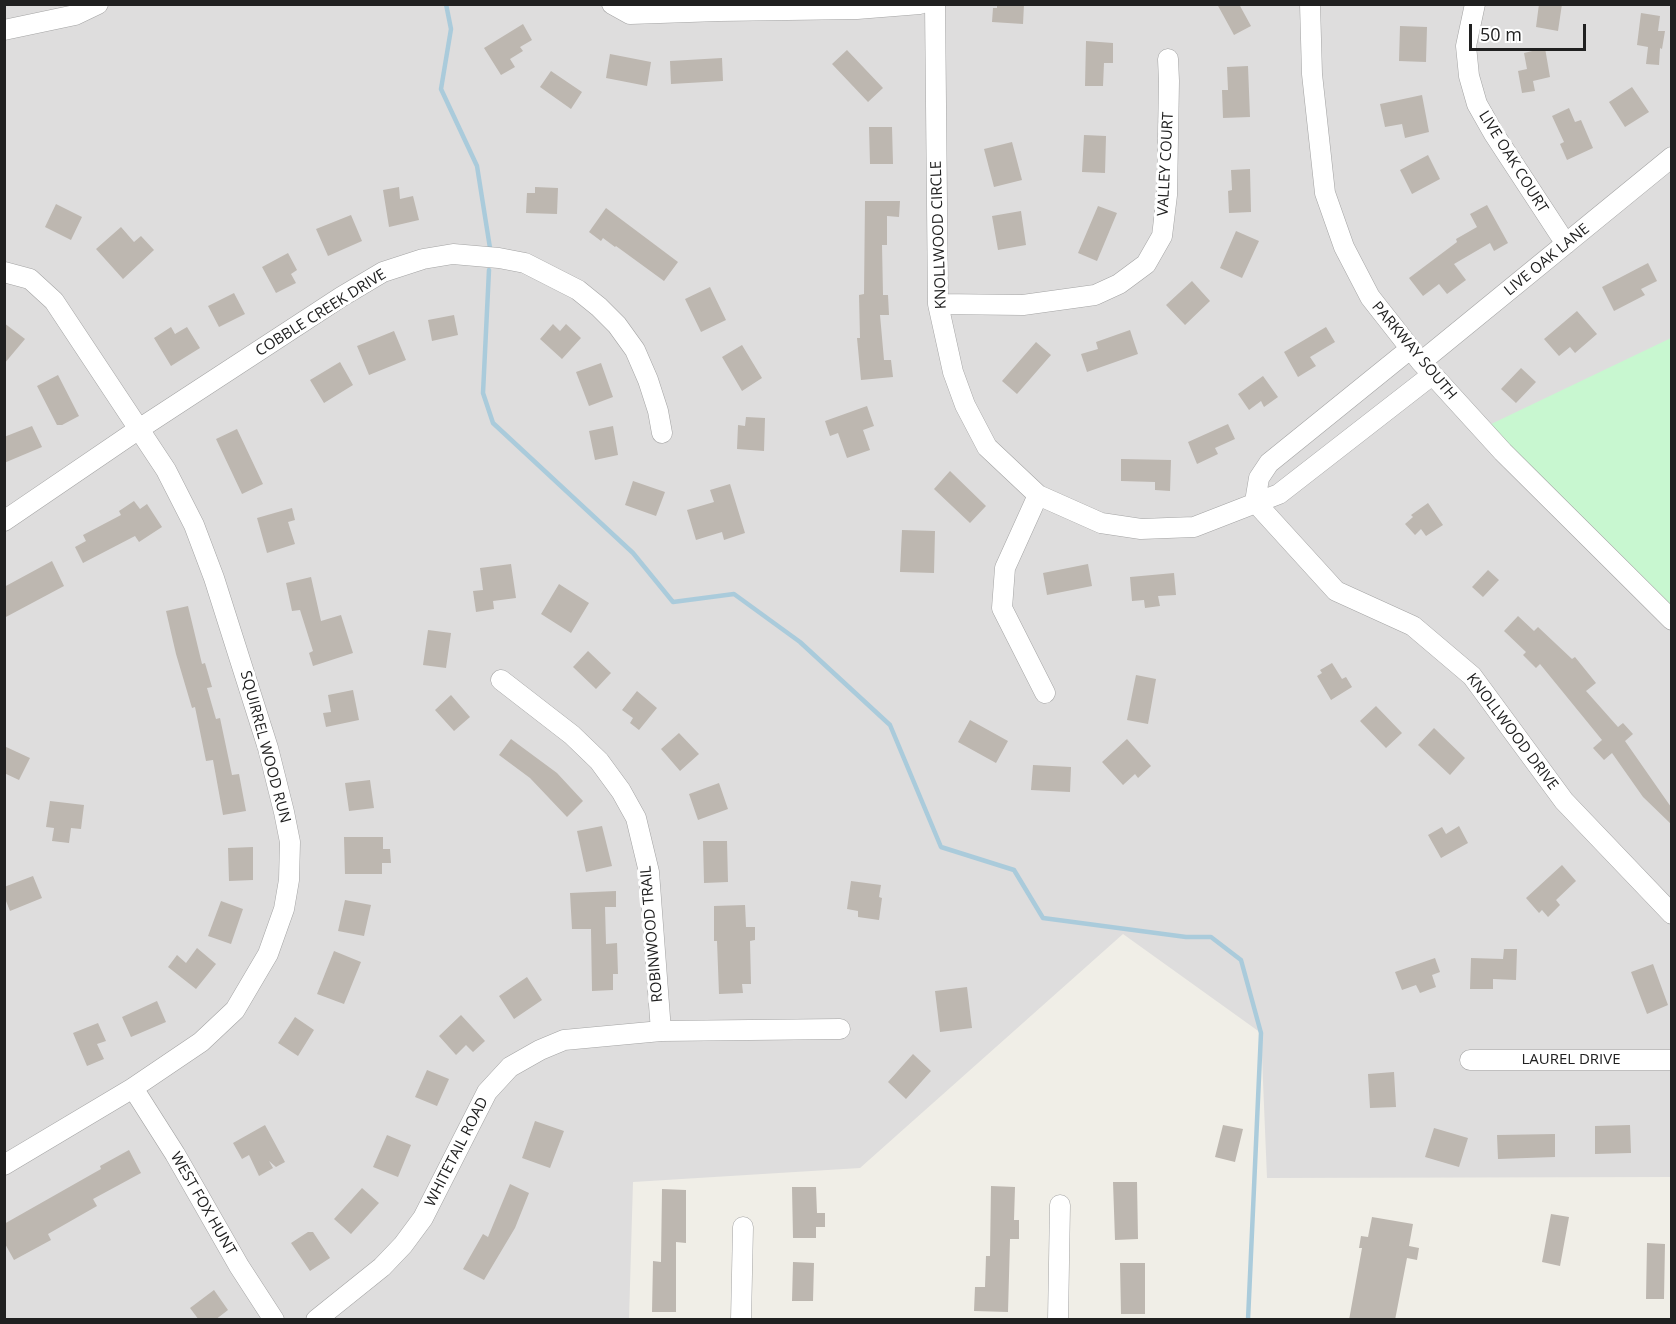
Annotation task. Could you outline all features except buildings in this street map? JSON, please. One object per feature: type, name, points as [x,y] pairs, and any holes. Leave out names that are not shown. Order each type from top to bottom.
[{"type":"street","points":[[4,30],[75,15],[98,4]]},
{"type":"street","points":[[612,4],[630,15],[719,8],[825,10],[920,4]]},
{"type":"street","name":"KNOLLWOOD CIRCLE","points":[[935,4],[938,304],[952,372],[965,405],[987,447],[1038,495],[1101,523],[1141,529],[1194,527],[1279,494],[1421,362]]},
{"type":"street","name":"PARKWAY SOUTH","points":[[1310,4],[1312,74],[1325,193],[1344,247],[1370,297],[1421,362],[1503,452],[1671,620]]},
{"type":"street","name":"LIVE OAK COURT","points":[[1475,4],[1466,46],[1469,76],[1477,104],[1566,244]]},
{"type":"street","name":"VALLEY COURT","points":[[938,304],[1023,305],[1095,295],[1119,284],[1146,264],[1162,236],[1167,195],[1168,59]]},
{"type":"street","name":"LIVE OAK LANE","points":[[1421,362],[1671,157]]},
{"type":"street","name":"COBBLE CREEK DRIVE","points":[[4,521],[139,429],[341,297],[384,272],[423,259],[453,254],[478,255],[525,263],[578,291],[599,307],[617,325],[635,350],[658,411],[662,434]]},
{"type":"street","name":"SQUIRREL WOOD RUN","points":[[4,272],[30,279],[54,301],[166,470],[194,525],[214,578],[268,748],[290,842],[289,880],[284,909],[268,954],[235,1010],[201,1042],[132,1088],[4,1165]]},
{"type":"street","points":[[1255,502],[1259,478],[1269,463],[1421,362]]},
{"type":"street","points":[[1038,495],[1005,568],[1002,608],[1045,693]]},
{"type":"street","name":"KNOLLWOOD DRIVE","points":[[1255,502],[1336,591],[1413,626],[1472,676],[1564,801],[1671,914]]},
{"type":"street","name":"ROBINWOOD TRAIL","points":[[501,680],[572,735],[599,760],[621,791],[636,818],[649,872],[661,1031]]},
{"type":"street","name":"WHITETAIL ROAD","points":[[316,1320],[382,1267],[403,1245],[423,1218],[487,1092],[510,1067],[540,1050],[564,1040],[661,1031],[840,1029]]},
{"type":"street","name":"LAUREL DRIVE","points":[[1470,1060],[1671,1060]]},
{"type":"street","name":"WEST FOX HUNT","points":[[132,1088],[175,1154],[239,1266],[274,1320]]},
{"type":"street","points":[[1058,1320],[1060,1205]]},
{"type":"street","points":[[741,1320],[743,1227]]},
{"type":"shaded area","points":[[5,5],[1671,5],[1671,1177],[1267,1178],[1261,1033],[1123,934],[860,1168],[633,1182],[629,1319],[5,1320]]},
{"type":"green space","points":[[1671,338],[1671,627],[1487,426]]},
{"type":"waterway","points":[[446,4],[451,29],[441,89],[477,166],[490,248]]},
{"type":"waterway","points":[[489,270],[483,393],[493,423],[633,553],[673,602],[734,594],[800,642],[890,725],[941,847],[1014,870],[1043,918],[1186,937],[1211,937],[1241,960],[1261,1033],[1248,1320]]}]
